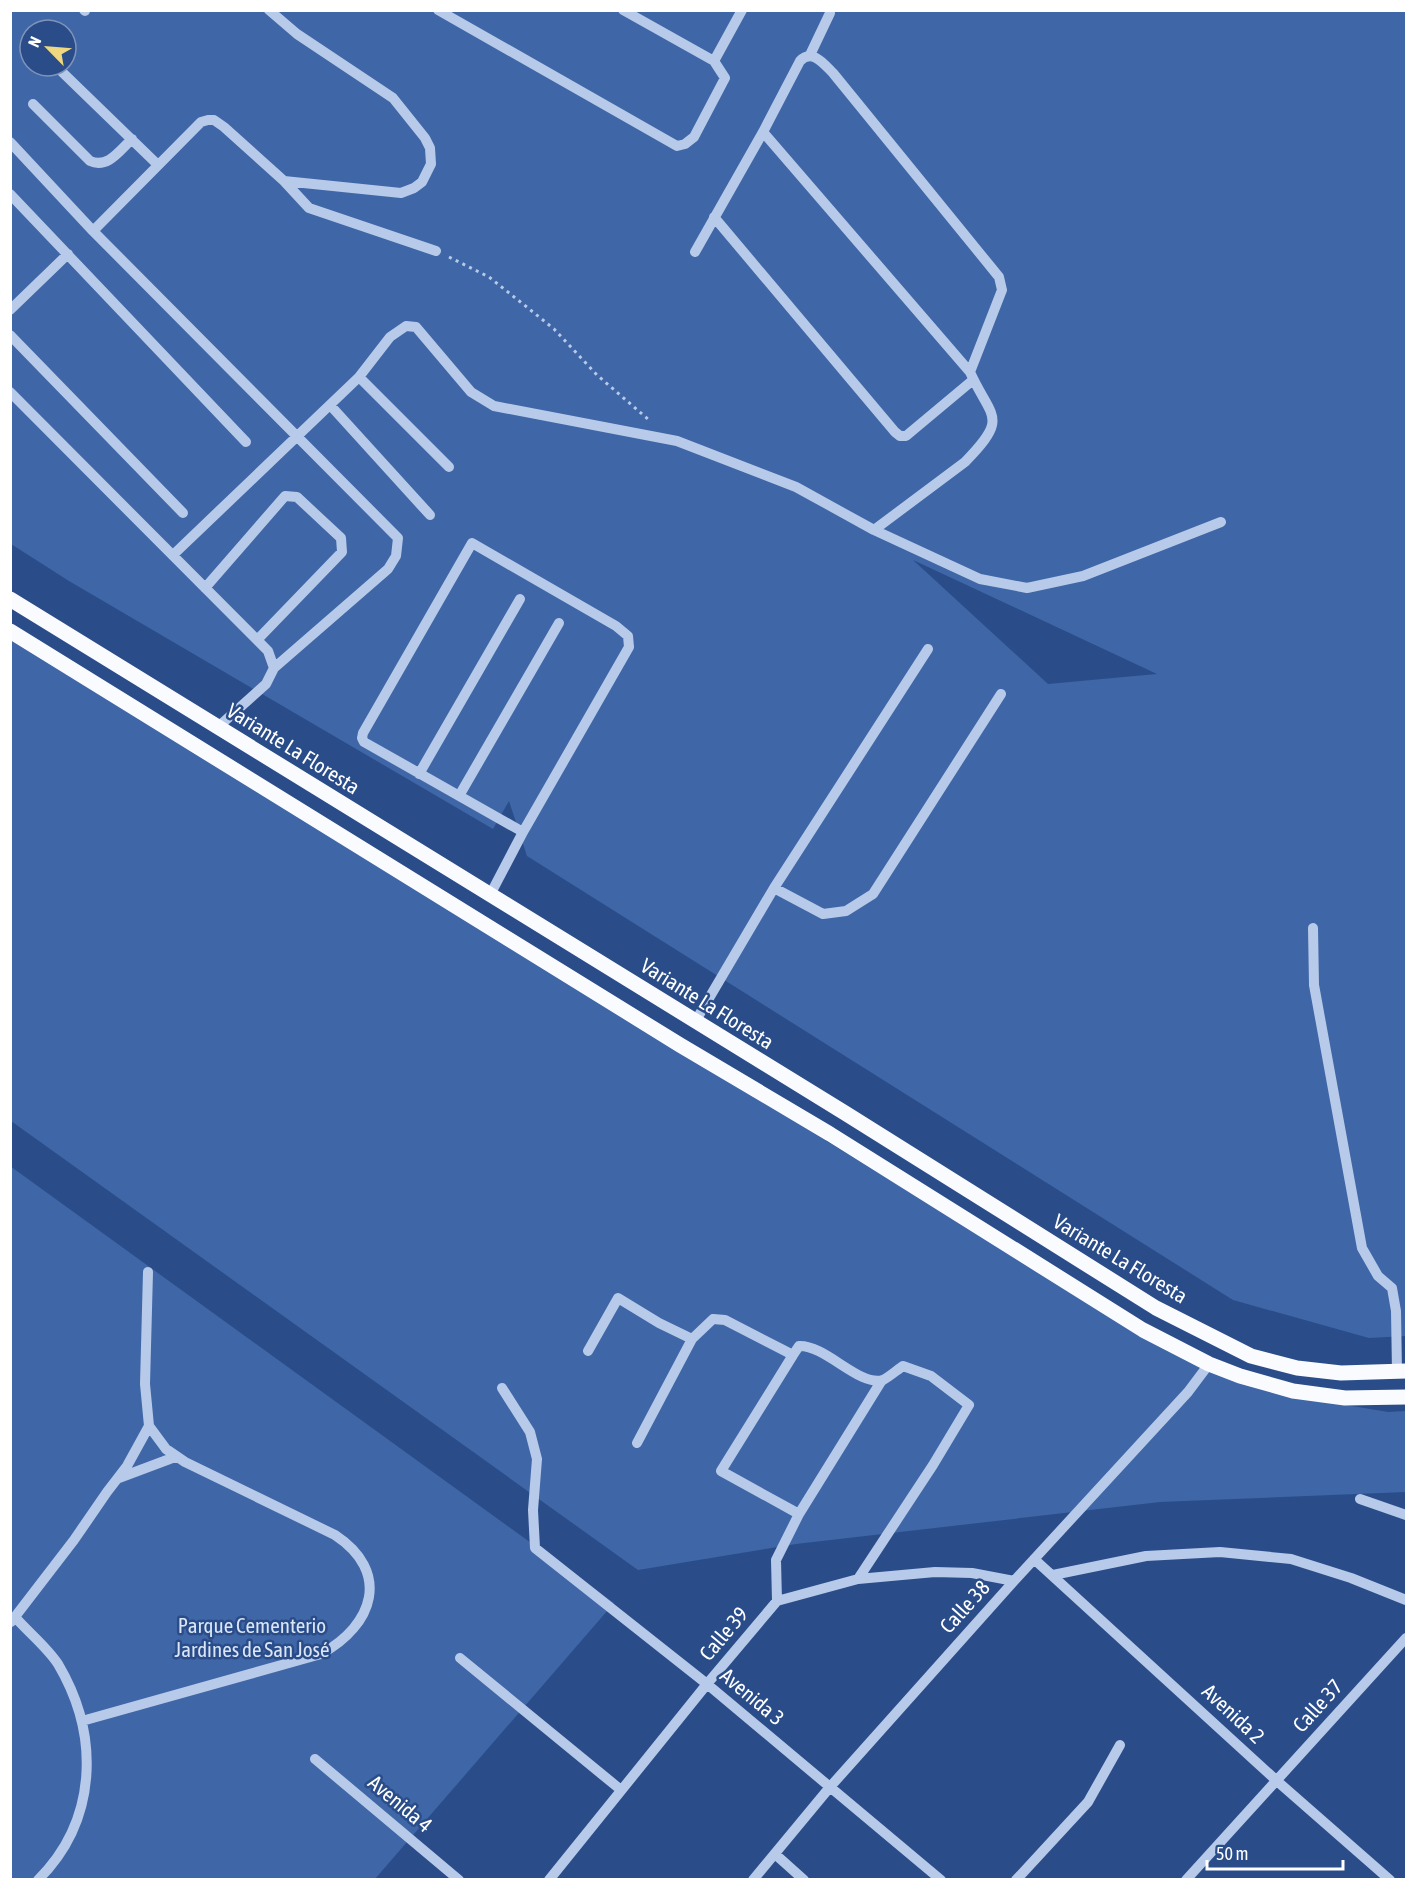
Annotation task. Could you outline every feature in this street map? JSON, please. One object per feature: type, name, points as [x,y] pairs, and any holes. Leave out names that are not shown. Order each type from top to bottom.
[{"type":"main road","name":"Variante La Floresta","points":[[10,599],[1156,1308],[1251,1356],[1297,1368],[1341,1373],[1402,1372]]},
{"type":"main road","points":[[10,631],[680,1045],[830,1134],[1143,1330],[1209,1364],[1240,1376],[1293,1391],[1345,1398],[1407,1397]]},
{"type":"main road","points":[[491,928],[507,906]]},
{"type":"main road","points":[[1143,1330],[1156,1308]]},
{"type":"street","points":[[269,10],[297,34],[398,102],[430,148],[431,164],[422,182],[401,193],[284,181]]},
{"type":"street","points":[[438,10],[677,146],[685,144],[694,137],[725,78],[714,61],[623,10]]},
{"type":"street","points":[[714,61],[742,10]]},
{"type":"street","points":[[810,55],[830,13]]},
{"type":"street","points":[[695,252],[714,217],[763,132],[800,61],[810,55],[818,58],[833,73],[999,277],[1002,291],[971,376],[906,436],[900,436],[714,217]]},
{"type":"street","points":[[68,78],[159,165]]},
{"type":"street","points":[[33,104],[90,161],[98,165],[106,162],[132,139]]},
{"type":"street","points":[[93,231],[201,122],[214,120],[242,142],[309,208],[436,251]]},
{"type":"street","points":[[763,132],[971,376],[992,412],[994,420],[992,428],[979,448],[965,462],[874,530]]},
{"type":"street","points":[[10,142],[93,231],[398,538],[396,556],[388,569],[274,668],[266,684],[218,727]]},
{"type":"street","points":[[10,194],[246,442]]},
{"type":"street","points":[[10,310],[68,254]]},
{"type":"street","points":[[173,555],[298,437],[359,377],[390,337],[406,326],[417,327],[471,392],[494,406],[677,441],[796,487],[874,530],[980,579],[1027,588],[1083,576],[1221,522]]},
{"type":"street","points":[[10,335],[183,513]]},
{"type":"street","points":[[359,377],[449,467]]},
{"type":"street","points":[[10,392],[268,651],[274,668]]},
{"type":"street","points":[[330,405],[430,515]]},
{"type":"street","points":[[205,588],[285,496],[297,496],[341,538],[342,552],[257,640]]},
{"type":"street","points":[[490,895],[522,832],[629,647],[628,636],[616,626],[472,543],[363,732],[362,738],[364,742],[522,832]]},
{"type":"street","points":[[419,774],[520,599]]},
{"type":"street","points":[[459,796],[559,623]]},
{"type":"street","points":[[695,1022],[774,888],[928,649]]},
{"type":"street","points":[[774,888],[823,914],[846,911],[873,894],[1001,694]]},
{"type":"street","points":[[1313,928],[1314,985],[1362,1248],[1378,1276],[1392,1288],[1402,1372]]},
{"type":"street","points":[[81,1721],[321,1654],[337,1644],[358,1622],[368,1600],[370,1589],[367,1568],[347,1543],[175,1456],[159,1442],[149,1426],[145,1384],[148,1272]]},
{"type":"street","points":[[588,1351],[618,1299],[692,1340]]},
{"type":"street","points":[[637,1443],[692,1340],[713,1319],[725,1320],[793,1354]]},
{"type":"street","points":[[799,1514],[721,1471],[793,1354],[799,1346],[806,1346],[868,1379],[882,1380]]},
{"type":"street","name":"Calle 38","points":[[753,1880],[830,1788],[1014,1581],[1188,1392],[1209,1364]]},
{"type":"street","points":[[777,1601],[776,1560],[799,1514],[882,1380],[903,1366],[932,1376],[969,1405],[933,1465],[858,1579]]},
{"type":"street","name":"Avenida 3","points":[[502,1388],[530,1432],[537,1459],[533,1510],[535,1548],[707,1684],[941,1880]]},
{"type":"street","points":[[38,1880],[60,1855],[80,1812],[88,1777],[85,1736],[71,1691],[57,1662],[13,1620],[135,1456],[149,1426]]},
{"type":"street","points":[[117,1479],[175,1456]]},
{"type":"street","points":[[1360,1499],[1407,1515]]},
{"type":"street","points":[[1034,1560],[1053,1575],[1146,1556],[1220,1552],[1292,1559],[1351,1578],[1407,1600]]},
{"type":"street","name":"Calle 39","points":[[549,1880],[777,1601],[858,1579],[935,1572],[972,1573],[1014,1581]]},
{"type":"street","name":"Avenida 2","points":[[1053,1575],[1277,1781],[1390,1880]]},
{"type":"street","name":"Calle 37","points":[[1186,1880],[1407,1638]]},
{"type":"street","points":[[460,1658],[621,1790]]},
{"type":"street","points":[[1016,1880],[1088,1802],[1120,1745]]},
{"type":"street","name":"Avenida 4","points":[[315,1759],[459,1880]]},
{"type":"street","points":[[775,1854],[804,1880]]},
{"type":"path","points":[[436,251],[489,277],[554,329],[597,375],[649,420]]},
{"type":"green space","points":[[10,11],[1406,11],[1406,1336],[1369,1338],[1233,1300],[527,856],[509,801],[493,829],[69,581],[11,544]],"holes":[[[913,560],[1157,674],[1048,684]]]},
{"type":"green space","points":[[10,640],[1004,1250],[1197,1362],[1292,1396],[1388,1412],[1406,1411],[1406,1492],[1160,1502],[796,1544],[638,1570],[11,1121]]},
{"type":"green space","name":"Parque Cementerio Jardines de San José","points":[[10,1166],[614,1603],[375,1879],[11,1879]]}]
